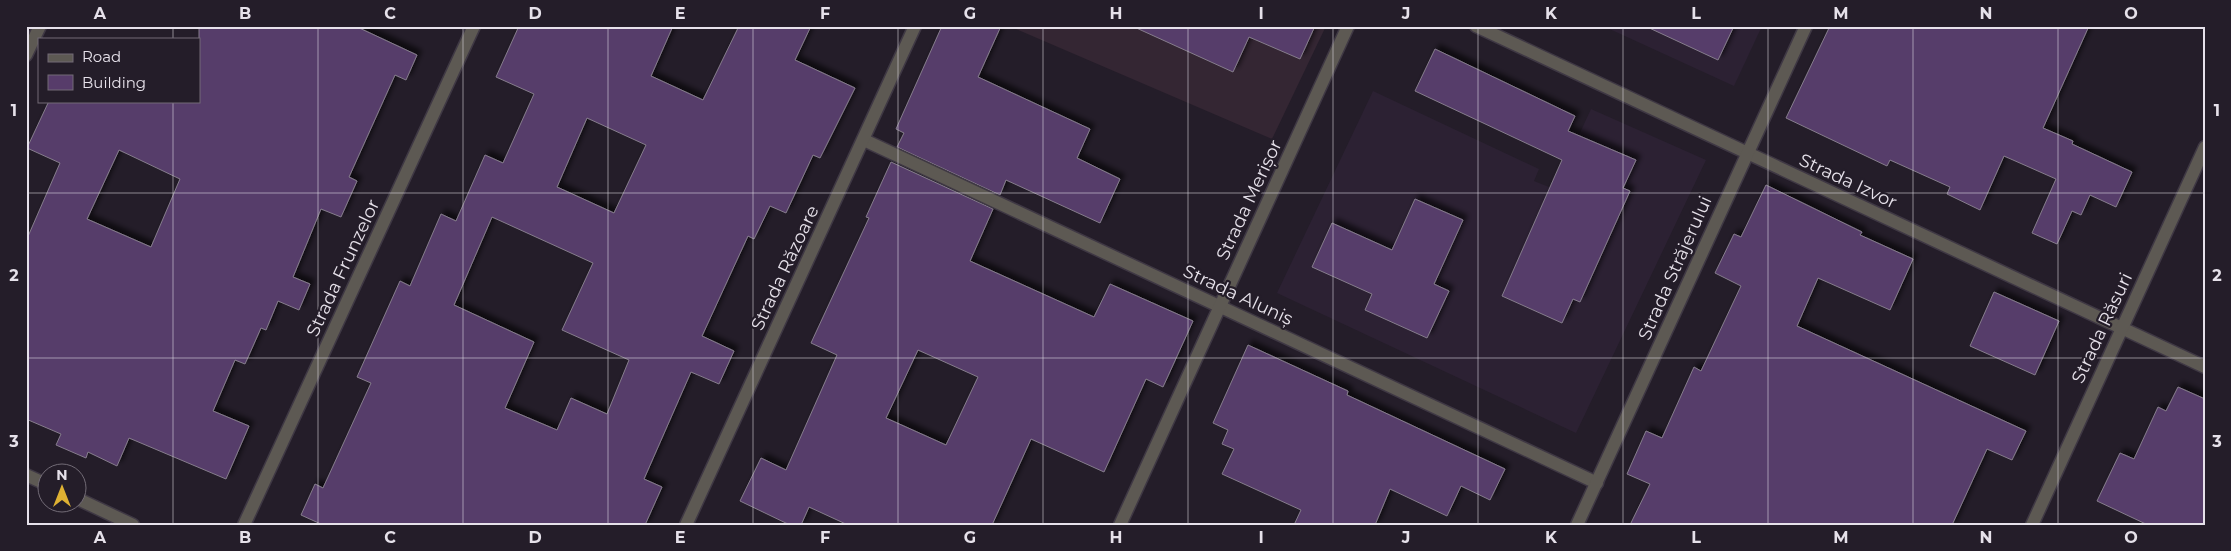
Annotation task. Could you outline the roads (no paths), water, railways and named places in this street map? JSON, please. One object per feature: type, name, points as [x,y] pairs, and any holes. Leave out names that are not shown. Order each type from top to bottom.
[{"type":"street","points":[[26,55],[40,26]]},
{"type":"street","name":"Strada Frunzelor","points":[[244,525],[474,26]]},
{"type":"street","name":"Strada Răzoare","points":[[686,525],[915,26]]},
{"type":"street","name":"Strada Merișor","points":[[1120,525],[1348,26]]},
{"type":"street","name":"Strada Izvor","points":[[1476,26],[2205,367]]},
{"type":"street","name":"Strada Străjerului","points":[[1577,525],[1806,26]]},
{"type":"street","name":"Strada Aluniș","points":[[864,140],[1597,483]]},
{"type":"street","name":"Strada Răsuri","points":[[2032,525],[2205,147]]},
{"type":"street","points":[[26,475],[38,480]]},
{"type":"street","points":[[88,504],[133,525]]}]
